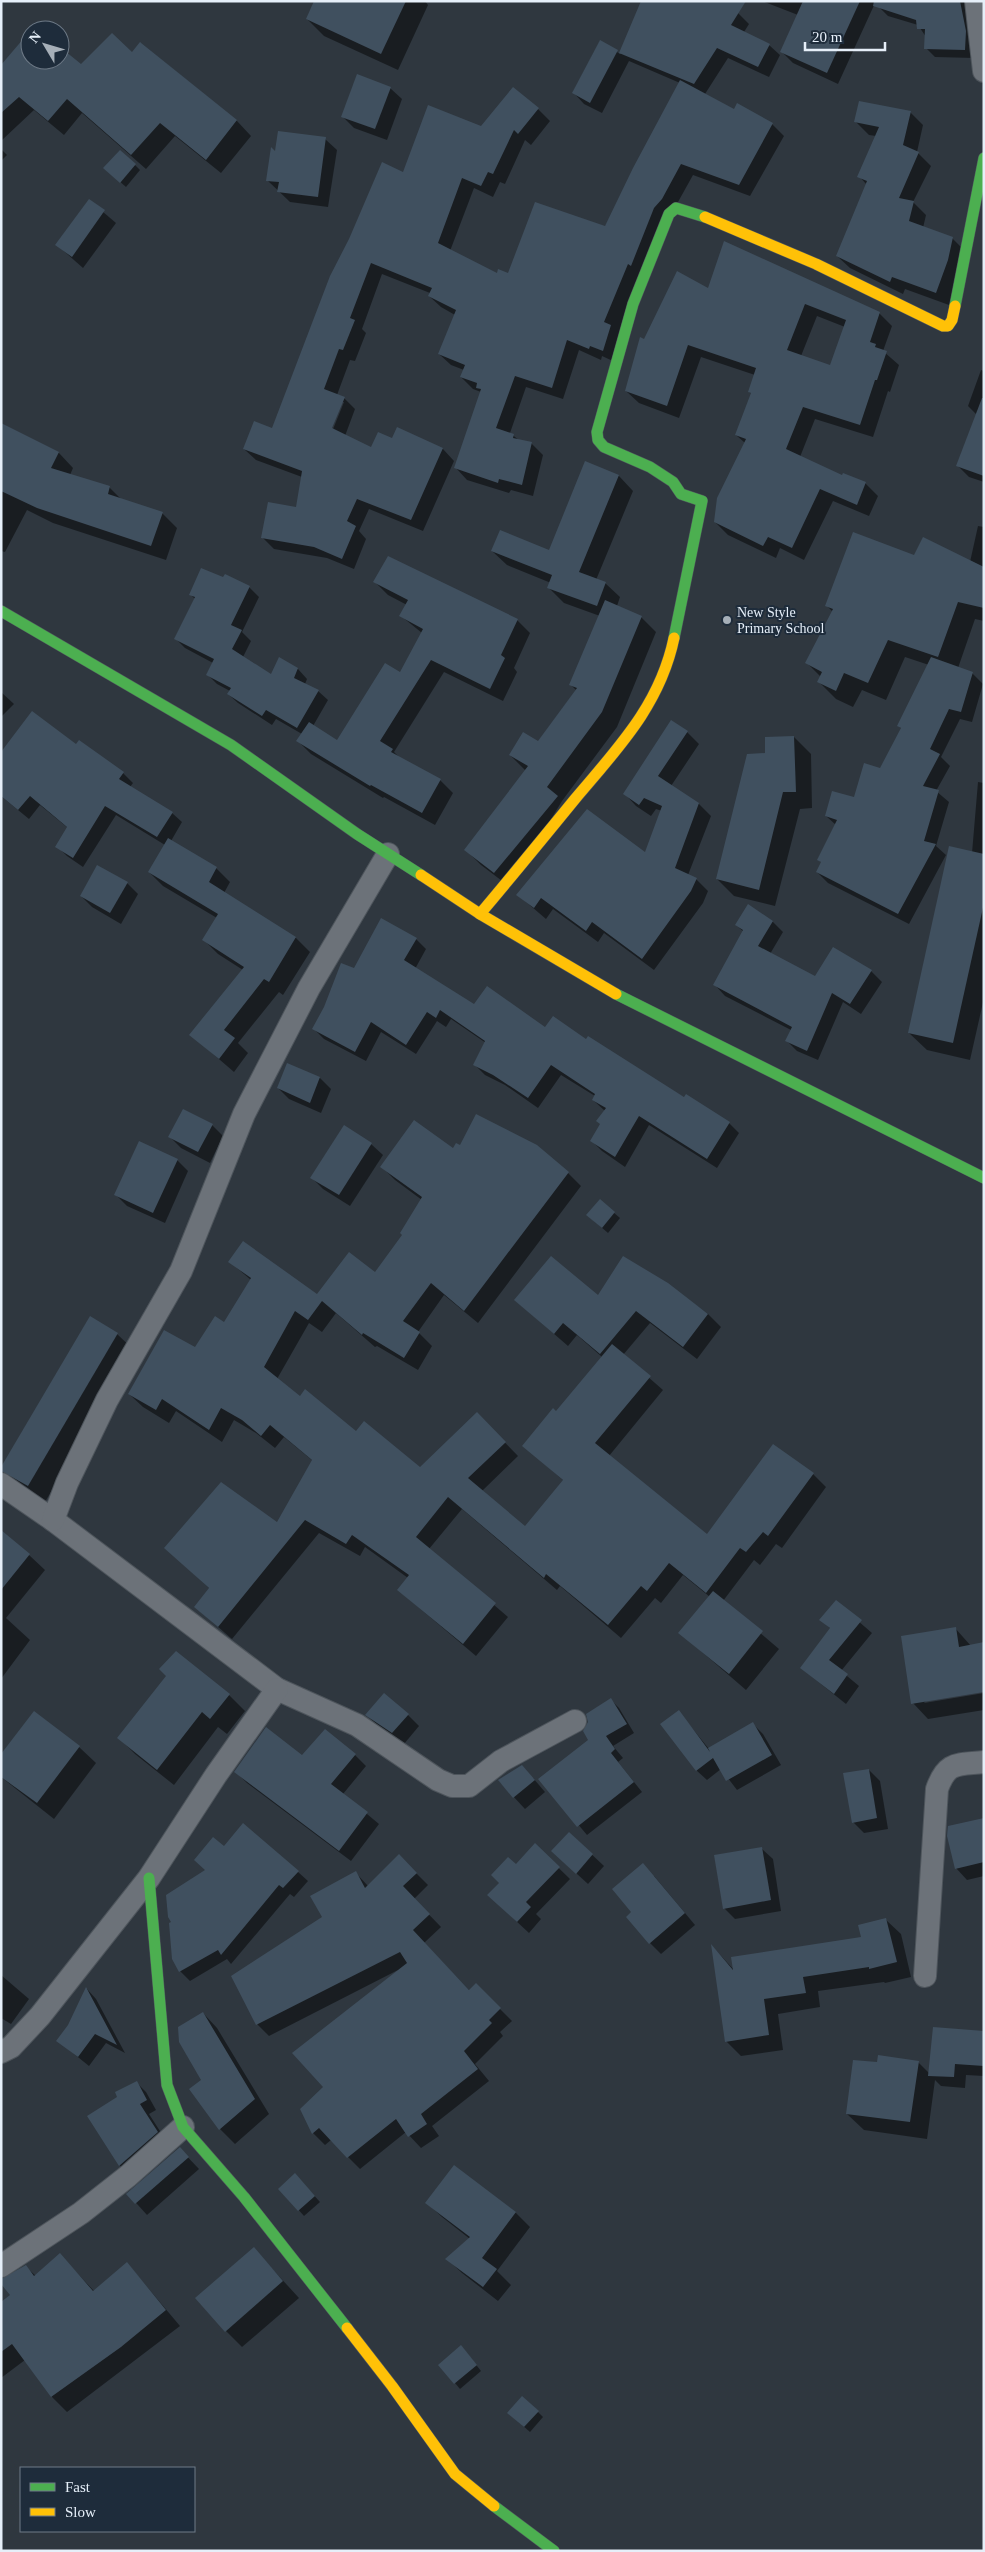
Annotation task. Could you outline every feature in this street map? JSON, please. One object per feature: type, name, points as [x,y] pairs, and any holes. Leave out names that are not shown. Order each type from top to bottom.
[{"type":"street","points":[[976,1],[984,71]]},
{"type":"street","points":[[480,914],[637,724],[657,689],[670,660],[702,501],[681,494],[674,482],[650,467],[604,447],[598,440],[597,432],[633,304],[669,214],[676,208],[687,210],[754,235],[844,276],[943,326],[948,326],[952,320],[984,158]]},
{"type":"street","points":[[1,611],[231,745],[388,854],[480,914],[630,1002],[984,1178]]},
{"type":"street","points":[[53,1520],[66,1483],[107,1400],[181,1271],[244,1114],[309,988],[388,854]]},
{"type":"street","points":[[1,1484],[53,1520],[277,1689],[356,1725],[438,1780],[452,1786],[468,1786],[501,1761],[575,1721]]},
{"type":"street","points":[[1,2052],[11,2047],[40,2016],[149,1878],[216,1775],[277,1689]]},
{"type":"street","points":[[925,1976],[937,1789],[943,1773],[958,1765],[984,1762]]},
{"type":"street","points":[[149,1878],[167,2085],[182,2127],[244,2197],[392,2386],[455,2474],[517,2525],[554,2551]]},
{"type":"street","points":[[1,2266],[82,2213],[128,2176],[182,2127]]},
{"type":"building","points":[[314,1],[406,1],[381,54],[306,19]]},
{"type":"building","points":[[641,1],[746,1],[731,25],[770,44],[758,67],[717,48],[694,84],[619,53]]},
{"type":"building","points":[[803,1],[860,1],[827,73],[780,52]]},
{"type":"building","points":[[874,1],[960,1],[966,31],[965,50],[924,49],[925,29],[917,29],[916,20],[873,6]]},
{"type":"building","points":[[112,33],[132,52],[140,42],[237,120],[206,160],[160,123],[131,155],[67,99],[48,121],[19,97],[1,113],[1,65],[20,43],[20,70],[70,70],[70,55],[81,64]]},
{"type":"building","points":[[600,40],[618,50],[590,103],[572,93]]},
{"type":"building","points":[[357,74],[391,87],[375,129],[341,117]]},
{"type":"building","points":[[680,80],[734,109],[737,103],[773,123],[739,185],[681,164],[662,199],[654,208],[631,266],[628,264],[604,322],[611,325],[603,351],[590,346],[589,349],[567,340],[552,388],[515,376],[496,428],[514,434],[513,438],[532,442],[522,485],[499,479],[498,483],[454,468],[481,389],[476,388],[477,383],[460,377],[465,365],[438,354],[456,310],[428,296],[432,288],[371,263],[350,318],[355,320],[343,350],[339,349],[324,389],[345,397],[332,428],[371,447],[378,432],[392,438],[397,427],[443,448],[411,520],[357,499],[347,521],[356,526],[342,559],[314,547],[261,538],[268,502],[296,507],[302,471],[243,449],[254,421],[272,428],[330,276],[349,239],[382,162],[403,172],[428,105],[481,126],[513,87],[539,108],[518,134],[514,130],[493,174],[488,172],[481,186],[462,178],[438,243],[497,273],[498,269],[508,273],[535,202],[605,226],[633,168]]},
{"type":"building","points":[[859,101],[911,111],[903,145],[919,152],[899,198],[914,201],[909,221],[953,237],[948,260],[936,293],[892,277],[890,282],[836,256],[867,181],[857,177],[879,127],[854,122]]},
{"type":"building","points":[[278,131],[326,137],[318,197],[277,192],[279,182],[266,181],[271,147],[275,151]]},
{"type":"building","points":[[120,150],[136,164],[120,183],[103,168]]},
{"type":"building","points":[[89,199],[105,210],[72,257],[55,245]]},
{"type":"building","points":[[724,241],[880,312],[870,342],[876,344],[875,347],[887,351],[860,425],[803,407],[786,449],[842,475],[843,473],[866,482],[857,505],[820,489],[792,548],[768,537],[763,546],[714,522],[717,498],[746,439],[735,435],[751,393],[748,392],[756,368],[688,345],[667,406],[625,391],[640,337],[644,339],[677,271],[708,288]],"holes":[[[805,304],[846,320],[830,365],[787,350]]]},
{"type":"building","points":[[982,398],[984,398],[984,476],[956,466]]},
{"type":"building","points":[[1,423],[59,452],[51,468],[110,486],[108,494],[163,512],[151,546],[37,508],[1,491]]},
{"type":"building","points":[[585,461],[619,475],[579,572],[606,582],[597,606],[547,588],[552,575],[491,551],[500,530],[549,550]]},
{"type":"building","points":[[853,532],[914,555],[923,537],[984,567],[984,608],[958,602],[938,657],[888,640],[868,683],[844,673],[836,691],[817,682],[822,672],[805,663],[833,609],[825,606]]},
{"type":"building","points":[[388,556],[518,619],[501,655],[505,658],[490,689],[431,660],[380,741],[393,749],[391,752],[441,779],[422,813],[370,786],[296,741],[309,722],[337,740],[385,663],[400,672],[423,629],[399,616],[408,600],[373,582]]},
{"type":"building","points":[[201,568],[223,577],[225,574],[250,586],[231,625],[242,630],[232,649],[271,674],[279,657],[298,668],[294,678],[319,690],[297,728],[266,710],[262,716],[227,694],[231,688],[206,675],[214,659],[174,639],[195,597],[189,595]]},
{"type":"building","points":[[605,600],[642,616],[602,712],[547,787],[558,796],[494,873],[464,850],[528,766],[509,755],[523,732],[538,741],[577,688],[569,685]]},
{"type":"building","points":[[931,657],[973,672],[961,712],[949,709],[930,749],[940,754],[923,786],[939,790],[924,841],[936,844],[898,914],[816,872],[821,862],[817,860],[837,820],[825,816],[832,791],[854,797],[864,763],[880,768],[901,728],[897,726]]},
{"type":"building","points":[[32,711],[76,744],[79,740],[124,772],[119,779],[173,812],[157,837],[105,806],[73,858],[55,847],[67,827],[30,796],[18,810],[1,796],[1,752]]},
{"type":"building","points":[[671,720],[688,731],[658,776],[699,803],[675,868],[697,878],[691,891],[642,959],[592,922],[586,931],[541,898],[534,908],[516,895],[587,809],[645,852],[662,806],[644,798],[639,805],[623,794]]},
{"type":"building","points":[[794,736],[796,792],[783,792],[759,890],[716,879],[747,754],[765,753],[765,737]]},
{"type":"building","points":[[168,838],[217,867],[209,882],[296,937],[269,982],[264,979],[224,1030],[235,1038],[219,1059],[189,1035],[244,967],[202,940],[218,914],[148,872]]},
{"type":"building","points":[[949,846],[984,854],[984,903],[953,1043],[908,1033]]},
{"type":"building","points":[[97,865],[128,882],[110,913],[80,896]]},
{"type":"building","points":[[748,904],[773,921],[758,946],[815,976],[833,947],[872,970],[850,1004],[832,993],[807,1051],[785,1041],[792,1027],[713,985],[743,930],[735,925]]},
{"type":"building","points":[[381,918],[417,938],[404,960],[474,1004],[487,986],[545,1027],[553,1016],[586,1039],[588,1036],[684,1097],[686,1094],[730,1122],[707,1159],[639,1116],[615,1157],[590,1141],[600,1124],[596,1121],[606,1108],[592,1100],[595,1094],[551,1065],[528,1098],[493,1075],[473,1065],[485,1041],[440,1010],[436,1018],[427,1012],[406,1045],[371,1022],[355,1052],[312,1029],[324,1007],[341,963],[354,968]]},
{"type":"building","points":[[287,1063],[320,1077],[310,1103],[277,1088]]},
{"type":"building","points":[[183,1109],[213,1124],[198,1152],[168,1137]]},
{"type":"building","points":[[476,1114],[537,1145],[569,1172],[464,1311],[431,1283],[403,1321],[420,1332],[404,1358],[363,1333],[362,1335],[322,1301],[308,1320],[295,1311],[264,1367],[300,1396],[305,1389],[356,1431],[364,1421],[420,1467],[477,1412],[506,1442],[468,1478],[525,1526],[563,1480],[522,1446],[553,1408],[556,1411],[612,1344],[651,1376],[595,1443],[707,1534],[773,1444],[814,1473],[768,1536],[763,1532],[746,1552],[740,1548],[706,1593],[669,1563],[647,1591],[641,1586],[608,1625],[546,1574],[544,1578],[448,1497],[416,1537],[496,1603],[463,1644],[397,1590],[409,1575],[352,1535],[346,1544],[305,1520],[218,1627],[194,1607],[209,1588],[164,1548],[221,1482],[277,1522],[312,1460],[270,1425],[261,1436],[242,1420],[221,1408],[209,1430],[162,1399],[156,1410],[128,1394],[164,1330],[195,1347],[215,1316],[224,1322],[251,1278],[228,1262],[243,1241],[317,1294],[349,1252],[375,1272],[402,1235],[400,1233],[422,1197],[380,1167],[414,1120],[453,1148],[456,1143],[460,1145]]},
{"type":"building","points":[[344,1125],[372,1143],[339,1195],[310,1178]]},
{"type":"building","points":[[139,1141],[178,1159],[153,1213],[114,1195]]},
{"type":"building","points":[[600,1199],[615,1212],[602,1228],[586,1215]]},
{"type":"building","points":[[551,1256],[598,1295],[623,1256],[668,1283],[708,1314],[683,1347],[636,1311],[600,1354],[563,1323],[554,1334],[514,1300]]},
{"type":"building","points":[[90,1316],[118,1333],[28,1486],[1,1471],[1,1467]]},
{"type":"building","points":[[1,1530],[30,1554],[1,1590]]},
{"type":"building","points":[[713,1591],[763,1631],[729,1674],[678,1633]]},
{"type":"building","points":[[836,1600],[862,1620],[829,1660],[848,1674],[834,1694],[800,1668],[830,1628],[819,1620]]},
{"type":"building","points":[[956,1627],[959,1647],[984,1642],[984,1692],[911,1704],[901,1636]]},
{"type":"building","points":[[176,1651],[230,1694],[210,1719],[202,1712],[157,1770],[117,1738],[166,1676],[159,1669]]},
{"type":"building","points":[[384,1693],[409,1714],[392,1733],[365,1715]]},
{"type":"building","points":[[611,1698],[627,1724],[606,1736],[615,1749],[611,1753],[634,1782],[577,1827],[538,1779],[588,1740],[583,1731],[588,1722],[586,1714]]},
{"type":"building","points":[[679,1710],[710,1752],[708,1748],[753,1722],[772,1755],[726,1781],[713,1758],[696,1771],[660,1724]]},
{"type":"building","points":[[34,1711],[80,1746],[37,1803],[1,1777],[1,1754]]},
{"type":"building","points":[[266,1727],[302,1755],[325,1729],[356,1754],[331,1784],[368,1812],[339,1851],[234,1772]]},
{"type":"building","points":[[522,1765],[535,1780],[513,1798],[498,1780]]},
{"type":"building","points":[[869,1769],[877,1818],[852,1823],[843,1773]]},
{"type":"building","points":[[984,1818],[984,1862],[955,1869],[947,1836],[948,1826]]},
{"type":"building","points":[[243,1823],[299,1871],[283,1888],[279,1885],[221,1955],[218,1950],[179,1972],[172,1959],[169,1923],[171,1922],[168,1917],[166,1895],[205,1870],[194,1860],[213,1837],[224,1846]]},
{"type":"building","points":[[569,1832],[593,1854],[576,1874],[551,1851]]},
{"type":"building","points":[[535,1843],[560,1867],[526,1902],[531,1907],[517,1922],[487,1895],[499,1883],[491,1875],[508,1857],[516,1864]]},
{"type":"building","points":[[762,1847],[771,1900],[723,1909],[714,1855]]},
{"type":"building","points":[[399,1854],[417,1873],[403,1886],[430,1914],[413,1930],[469,1990],[476,1983],[501,2008],[489,2020],[492,2023],[464,2051],[478,2069],[421,2114],[427,2124],[408,2137],[396,2119],[347,2158],[319,2128],[312,2134],[300,2109],[323,2087],[292,2053],[407,1963],[400,1952],[256,2025],[231,1976],[322,1917],[310,1896],[356,1871],[365,1888]]},
{"type":"building","points":[[643,1863],[685,1913],[649,1944],[626,1917],[631,1912],[612,1889]]},
{"type":"building","points":[[886,1918],[897,1962],[869,1969],[869,1967],[803,1977],[806,1993],[764,1999],[769,2035],[725,2042],[711,1944],[733,1970],[731,1957],[861,1937],[858,1925]]},
{"type":"building","points":[[86,1987],[117,2045],[95,2034],[78,2057],[56,2041],[68,2025]]},
{"type":"building","points":[[203,2012],[255,2099],[219,2130],[189,2089],[201,2080],[179,2042],[178,2027]]},
{"type":"building","points":[[933,2027],[984,2031],[984,2066],[955,2064],[954,2077],[928,2076]]},
{"type":"building","points":[[878,2055],[919,2061],[910,2122],[846,2114],[853,2060],[877,2062]]},
{"type":"building","points":[[137,2081],[147,2100],[140,2104],[158,2132],[119,2166],[87,2116],[117,2097],[115,2092]]},
{"type":"building","points":[[180,2147],[189,2157],[135,2204],[126,2194]]},
{"type":"building","points":[[454,2165],[516,2212],[482,2258],[497,2269],[483,2287],[445,2259],[470,2237],[425,2203]]},
{"type":"building","points":[[295,2173],[315,2196],[298,2211],[278,2189]]},
{"type":"building","points":[[254,2247],[283,2281],[225,2332],[195,2298]]},
{"type":"building","points":[[60,2253],[93,2291],[127,2262],[166,2310],[121,2347],[51,2397],[12,2344],[1,2352],[1,2302],[10,2295],[1,2284],[1,2279],[26,2265],[34,2276]]},
{"type":"building","points":[[461,2345],[477,2365],[454,2384],[438,2365]]},
{"type":"building","points":[[522,2396],[539,2411],[524,2427],[507,2413]]},
{"type":"traffic: fast","points":[[955,306],[984,158]]},
{"type":"traffic: fast","points":[[674,638],[702,501],[681,494],[673,482],[650,467],[604,447],[598,440],[597,432],[633,304],[669,214],[676,208],[705,217]]},
{"type":"traffic: fast","points":[[1,611],[231,745],[357,834],[421,875]]},
{"type":"traffic: fast","points":[[616,994],[984,1178]]},
{"type":"traffic: fast","points":[[149,1878],[167,2085],[183,2127],[244,2197],[347,2328]]},
{"type":"traffic: fast","points":[[494,2506],[554,2551]]},
{"type":"traffic: slow","points":[[705,217],[816,264],[943,326],[948,326],[952,320],[955,306]]},
{"type":"traffic: slow","points":[[480,914],[622,743],[648,705],[659,684],[674,638]]},
{"type":"traffic: slow","points":[[421,875],[480,914],[616,994]]},
{"type":"traffic: slow","points":[[347,2328],[392,2386],[455,2474],[494,2506]]},
{"type":"place","name":"New Style Primary School","points":[[727,620]]}]
